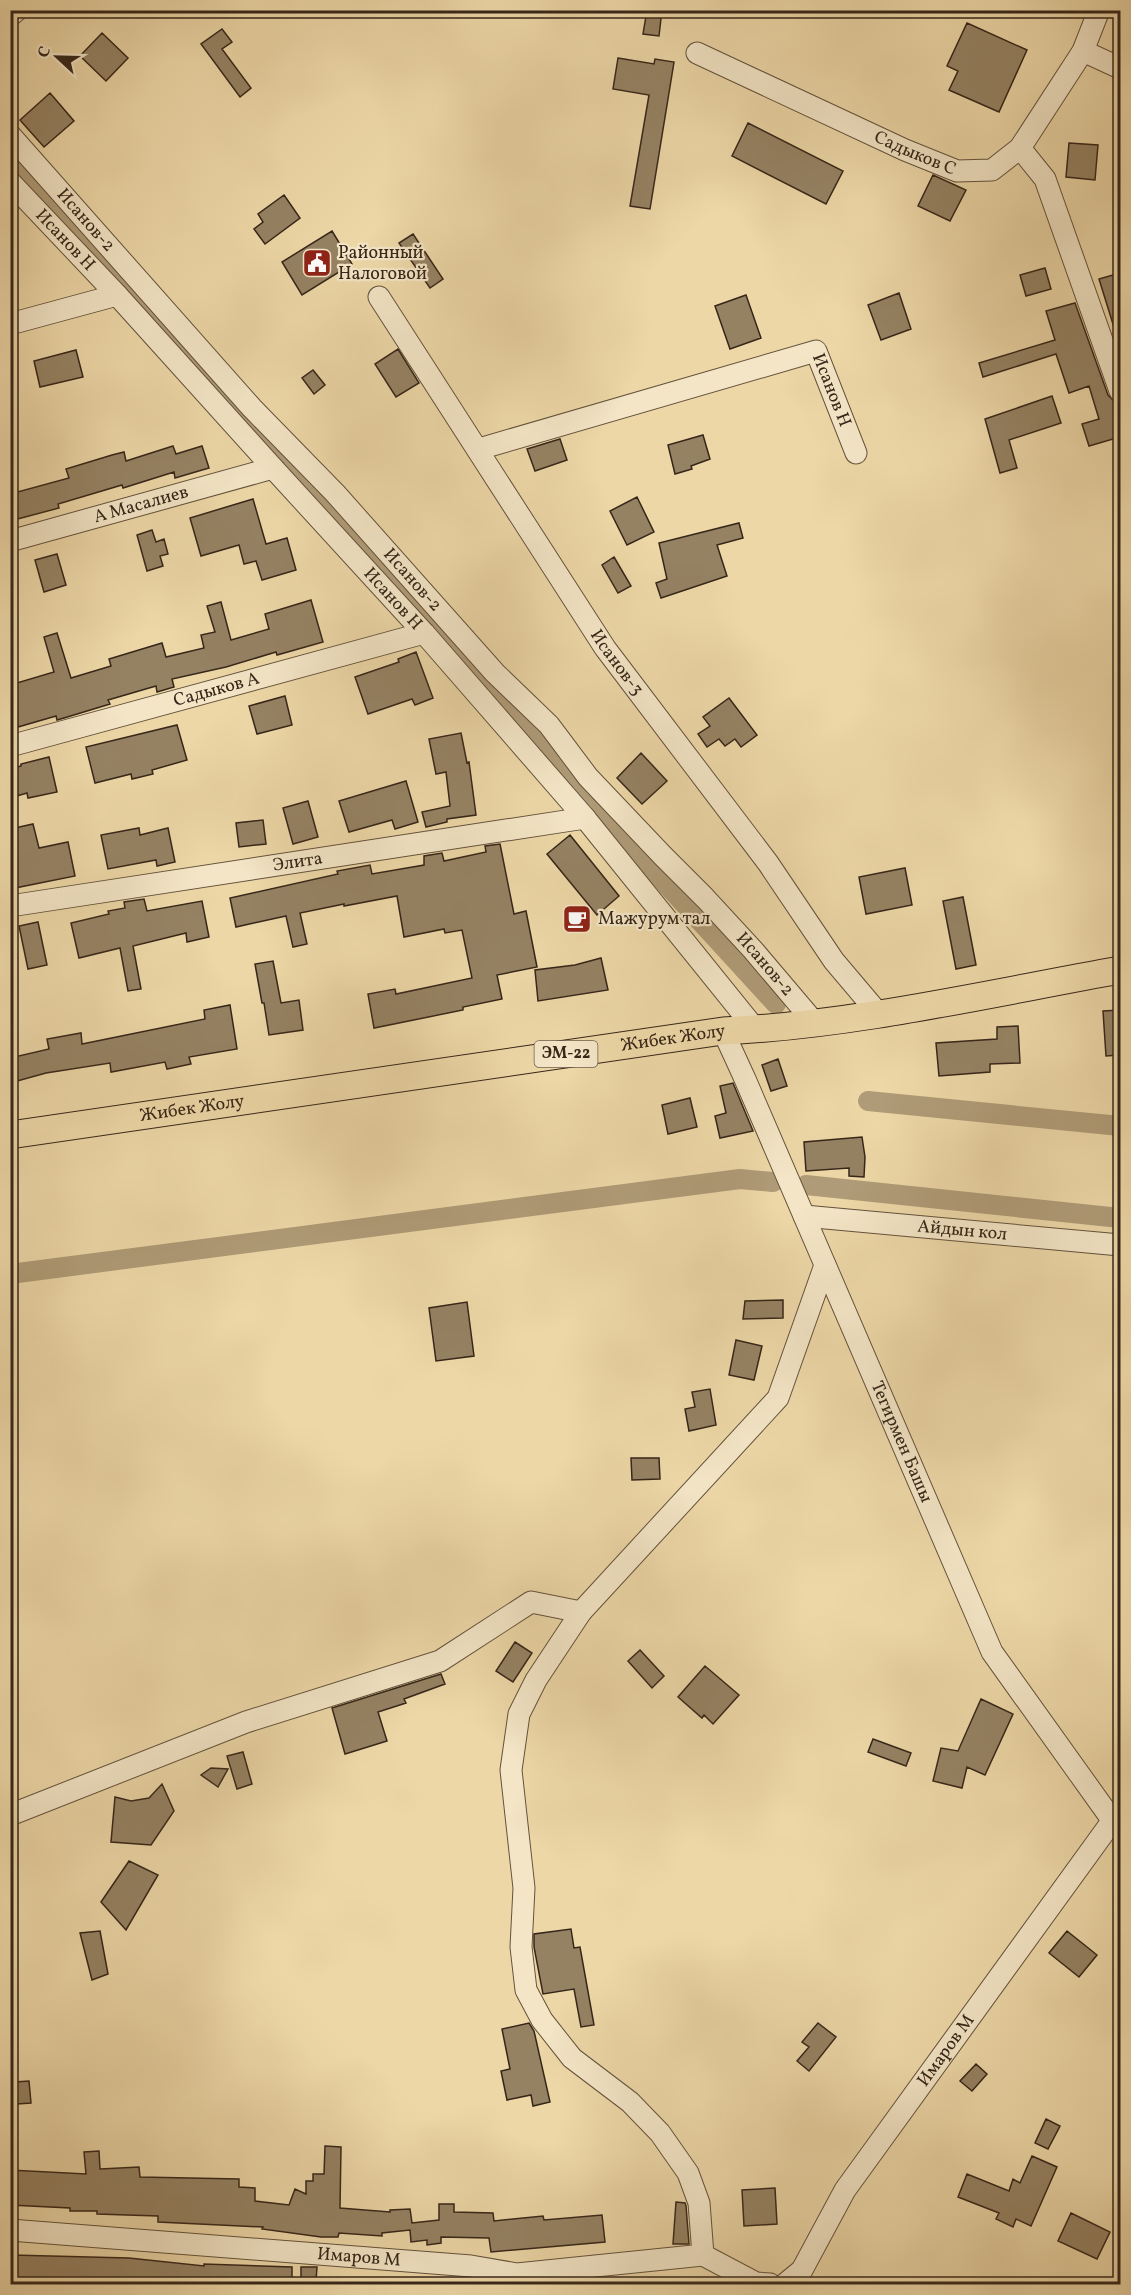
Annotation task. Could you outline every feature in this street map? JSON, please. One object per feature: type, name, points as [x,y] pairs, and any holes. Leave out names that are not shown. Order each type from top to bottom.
[{"type":"main road","name":"Жибек Жолу","points":[[10,1135],[723,1031],[756,1030],[878,1013],[1120,969]]},
{"type":"street","points":[[10,16],[17,10]]},
{"type":"street","name":"Садыков С","points":[[697,53],[905,150],[957,171],[992,171],[1020,148],[1083,51],[1099,10]]},
{"type":"street","points":[[1083,51],[1120,68]]},
{"type":"street","name":"Исанов-2","points":[[10,135],[252,408],[335,493],[495,673],[549,725],[588,777],[753,950],[814,1022]]},
{"type":"street","points":[[1020,148],[1045,178],[1120,391]]},
{"type":"street","name":"Исанов Н","points":[[10,182],[117,295],[424,633],[585,818],[756,1030]]},
{"type":"street","points":[[10,324],[117,295]]},
{"type":"street","name":"Исанов-3","points":[[379,297],[605,648],[768,863],[834,961],[878,1013]]},
{"type":"street","name":"Исанов Н","points":[[479,449],[816,351],[856,453]]},
{"type":"street","name":"А Масалиев","points":[[10,541],[273,468]]},
{"type":"street","name":"Садыков А","points":[[10,746],[424,633]]},
{"type":"street","name":"Элита","points":[[10,906],[585,818]]},
{"type":"street","name":"Тегирмен Башы","points":[[723,1031],[992,1652],[1117,1825]]},
{"type":"street","name":"Айдын кол","points":[[804,1216],[1120,1245]]},
{"type":"street","points":[[770,2284],[756,2283],[703,2255],[699,2203],[688,2173],[660,2133],[630,2102],[572,2058],[542,2020],[526,1990],[521,1947],[524,1888],[511,1770],[519,1714],[536,1680],[581,1612],[778,1398],[825,1265]]},
{"type":"street","points":[[10,1815],[246,1722],[440,1661],[531,1602],[581,1612]]},
{"type":"street","name":"Имаров М","points":[[785,2284],[802,2270],[845,2190],[1117,1825]]},
{"type":"street","name":"Имаров М","points":[[10,2230],[471,2266],[517,2274],[703,2255]]},
{"type":"building","points":[[647,10],[662,10],[659,36],[643,34]]},
{"type":"building","points":[[967,23],[1027,50],[999,112],[949,90],[958,71],[947,66]]},
{"type":"building","points":[[222,29],[232,42],[222,49],[251,88],[240,97],[201,44]]},
{"type":"building","points":[[102,33],[128,58],[106,81],[80,56]]},
{"type":"building","points":[[618,58],[654,64],[655,59],[674,62],[650,209],[630,206],[649,95],[613,89]]},
{"type":"building","points":[[50,93],[74,121],[44,147],[20,120]]},
{"type":"building","points":[[748,123],[843,171],[826,204],[732,156]]},
{"type":"building","points":[[1069,143],[1098,145],[1095,180],[1066,177]]},
{"type":"building","points":[[933,175],[966,190],[950,221],[918,206]]},
{"type":"building","points":[[284,195],[300,218],[265,244],[254,229],[263,222],[258,214]]},
{"type":"building","name":"Районный Налоговой","points":[[332,231],[352,264],[302,295],[282,262]]},
{"type":"building","points":[[413,234],[443,279],[430,288],[399,243]]},
{"type":"building","points":[[1045,268],[1051,289],[1026,296],[1020,275]]},
{"type":"building","points":[[1120,273],[1120,336],[1117,337],[1099,279]]},
{"type":"building","points":[[899,293],[911,329],[881,340],[868,305]]},
{"type":"building","points":[[746,295],[761,338],[730,349],[715,306]]},
{"type":"building","points":[[1075,303],[1108,395],[1117,404],[1120,421],[1120,437],[1089,446],[1082,424],[1099,419],[1089,386],[1069,393],[1056,354],[983,377],[979,363],[1055,340],[1046,311]]},
{"type":"building","points":[[398,349],[419,383],[396,397],[375,364]]},
{"type":"building","points":[[76,350],[83,377],[40,387],[34,361]]},
{"type":"building","points":[[313,370],[325,385],[314,394],[302,378]]},
{"type":"building","points":[[1052,396],[1061,423],[1009,440],[1017,468],[1000,473],[985,419]]},
{"type":"building","points":[[703,435],[710,459],[691,466],[692,469],[675,474],[668,445]]},
{"type":"building","points":[[560,439],[567,460],[535,471],[527,449]]},
{"type":"building","points":[[173,446],[176,454],[202,446],[209,468],[175,478],[174,472],[123,488],[122,485],[58,504],[59,508],[10,521],[10,494],[69,478],[66,469],[112,455],[124,452],[126,461]]},
{"type":"building","points":[[637,497],[654,532],[627,545],[610,511]]},
{"type":"building","points":[[253,499],[266,544],[287,538],[296,570],[262,580],[256,561],[244,564],[239,545],[201,556],[190,518]]},
{"type":"building","points":[[739,523],[743,538],[717,545],[727,576],[661,598],[656,583],[667,579],[659,543]]},
{"type":"building","points":[[152,530],[156,542],[164,539],[168,554],[160,556],[163,566],[147,571],[137,535]]},
{"type":"building","points":[[57,554],[66,585],[44,592],[35,560]]},
{"type":"building","points":[[614,557],[631,586],[618,593],[602,565]]},
{"type":"building","points":[[311,600],[323,642],[172,679],[174,687],[157,692],[156,686],[108,700],[110,704],[64,718],[57,720],[56,716],[18,727],[10,701],[10,685],[54,672],[44,637],[57,633],[71,678],[111,666],[109,659],[162,643],[166,657],[204,648],[201,635],[215,632],[207,606],[221,602],[231,640],[269,629],[265,614]]},
{"type":"building","points":[[416,652],[433,698],[415,705],[412,699],[368,714],[355,677],[399,662],[398,659]]},
{"type":"building","points":[[285,696],[292,725],[257,734],[249,706]]},
{"type":"building","points":[[729,698],[757,735],[741,747],[735,739],[725,746],[719,739],[707,747],[698,734],[710,726],[703,717]]},
{"type":"building","points":[[177,725],[187,760],[152,770],[153,774],[132,779],[131,774],[95,783],[86,747]]},
{"type":"building","points":[[461,733],[467,763],[469,762],[476,815],[447,819],[447,822],[426,827],[422,812],[450,806],[446,772],[436,774],[429,739]]},
{"type":"building","points":[[641,753],[667,781],[642,804],[617,778]]},
{"type":"building","points":[[49,757],[57,792],[28,798],[27,793],[10,798],[10,769]]},
{"type":"building","points":[[406,781],[418,822],[395,829],[392,820],[349,832],[339,801]]},
{"type":"building","points":[[308,801],[318,837],[293,844],[283,808]]},
{"type":"building","points":[[263,820],[266,844],[239,847],[236,823]]},
{"type":"building","points":[[33,824],[39,848],[68,842],[75,876],[10,889],[10,829]]},
{"type":"building","points":[[139,828],[140,835],[168,828],[175,862],[157,866],[156,860],[108,869],[101,835]]},
{"type":"building","points":[[570,835],[619,896],[597,915],[547,854]]},
{"type":"building","points":[[500,844],[514,914],[526,911],[537,967],[497,975],[502,999],[463,1007],[463,1010],[374,1028],[368,994],[395,989],[396,994],[472,978],[462,930],[445,933],[444,929],[404,937],[397,896],[300,913],[307,944],[293,947],[286,916],[236,927],[230,898],[370,865],[372,874],[424,865],[424,856],[442,853],[444,861],[486,852],[485,846]]},
{"type":"building","points":[[905,868],[912,905],[866,914],[859,877]]},
{"type":"building","points":[[963,897],[976,965],[956,969],[943,901]]},
{"type":"building","points":[[144,899],[147,911],[202,901],[209,937],[187,942],[186,933],[133,946],[141,989],[128,991],[120,948],[79,958],[71,923],[125,908],[124,902]]},
{"type":"building","points":[[38,922],[47,965],[28,969],[19,926]]},
{"type":"building","points":[[601,958],[608,990],[538,1001],[535,970],[575,965]]},
{"type":"building","points":[[273,961],[281,1003],[299,1000],[303,1030],[269,1035],[255,964]]},
{"type":"building","points":[[230,1005],[237,1049],[189,1057],[191,1064],[167,1069],[165,1062],[111,1072],[110,1063],[46,1073],[10,1083],[10,1058],[49,1049],[47,1039],[81,1033],[82,1044],[205,1019],[204,1010]]},
{"type":"building","points":[[1120,1010],[1120,1055],[1106,1056],[1103,1011]]},
{"type":"building","points":[[1018,1026],[1020,1063],[990,1064],[990,1072],[939,1076],[936,1043],[997,1039],[997,1027]]},
{"type":"building","points":[[778,1059],[787,1086],[771,1091],[762,1065]]},
{"type":"building","points":[[733,1083],[753,1131],[720,1138],[715,1116],[726,1113],[720,1086]]},
{"type":"building","points":[[690,1098],[697,1127],[668,1134],[662,1105]]},
{"type":"building","points":[[862,1137],[865,1157],[864,1177],[849,1176],[849,1168],[806,1171],[804,1142]]},
{"type":"building","points":[[783,1300],[783,1318],[743,1319],[745,1301]]},
{"type":"building","points":[[467,1302],[474,1356],[436,1361],[429,1308]]},
{"type":"building","points":[[736,1340],[762,1346],[754,1380],[729,1375]]},
{"type":"building","points":[[710,1389],[716,1425],[689,1431],[685,1409],[695,1407],[692,1392]]},
{"type":"building","points":[[631,1458],[659,1458],[660,1479],[632,1480]]},
{"type":"building","points":[[515,1642],[532,1653],[513,1682],[496,1671]]},
{"type":"building","points":[[640,1650],[664,1676],[652,1688],[628,1661]]},
{"type":"building","points":[[705,1666],[739,1695],[713,1724],[704,1715],[702,1718],[678,1697]]},
{"type":"building","points":[[441,1674],[445,1684],[404,1699],[406,1703],[378,1712],[387,1741],[345,1754],[332,1708]]},
{"type":"building","points":[[981,1699],[1013,1714],[985,1775],[967,1767],[962,1788],[933,1781],[941,1748],[958,1751]]},
{"type":"building","points":[[873,1739],[911,1753],[906,1766],[868,1752]]},
{"type":"building","points":[[243,1752],[252,1784],[237,1789],[227,1756]]},
{"type":"building","points":[[211,1768],[228,1769],[218,1787],[201,1775]]},
{"type":"building","points":[[162,1784],[174,1811],[151,1845],[111,1842],[115,1797],[131,1801],[149,1798]]},
{"type":"building","points":[[129,1861],[158,1875],[126,1930],[101,1902]]},
{"type":"building","points":[[571,1929],[574,1948],[580,1947],[594,2025],[581,2027],[574,1989],[543,1994],[534,1947],[534,1934]]},
{"type":"building","points":[[100,1931],[108,1974],[92,1980],[80,1933]]},
{"type":"building","points":[[1067,1931],[1097,1955],[1079,1977],[1049,1953]]},
{"type":"building","points":[[529,2023],[534,2031],[550,2102],[533,2106],[531,2095],[507,2100],[501,2071],[510,2069],[502,2029]]},
{"type":"building","points":[[818,2023],[836,2037],[809,2071],[797,2061],[809,2047],[802,2042]]},
{"type":"building","points":[[976,2064],[987,2074],[972,2091],[960,2081]]},
{"type":"building","points":[[29,2081],[31,2103],[17,2104],[15,2082]]},
{"type":"building","points":[[1046,2119],[1060,2126],[1048,2149],[1035,2143]]},
{"type":"building","points":[[325,2146],[341,2147],[340,2208],[390,2212],[390,2210],[410,2209],[412,2223],[439,2220],[439,2204],[454,2204],[454,2212],[493,2213],[494,2221],[543,2216],[544,2220],[602,2215],[605,2242],[491,2252],[489,2238],[441,2237],[441,2243],[427,2245],[427,2240],[411,2242],[410,2230],[382,2233],[382,2236],[339,2233],[338,2237],[321,2237],[262,2229],[263,2227],[158,2222],[158,2216],[97,2214],[97,2211],[70,2211],[70,2208],[10,2205],[10,2170],[86,2174],[84,2152],[99,2151],[100,2169],[139,2167],[140,2177],[239,2179],[239,2187],[255,2188],[255,2201],[289,2205],[295,2189],[306,2194],[306,2181],[313,2181],[313,2174],[324,2174]]},
{"type":"building","points":[[1032,2156],[1057,2167],[1031,2226],[1016,2219],[1013,2227],[996,2219],[999,2213],[958,2197],[967,2174],[1009,2191],[1013,2179],[1020,2183]]},
{"type":"building","points":[[775,2188],[777,2224],[744,2226],[742,2190]]},
{"type":"building","points":[[676,2202],[685,2203],[686,2206],[689,2244],[673,2244]]},
{"type":"building","points":[[1071,2213],[1110,2232],[1097,2259],[1058,2241]]},
{"type":"building","points":[[11,2255],[129,2258],[204,2266],[204,2264],[292,2267],[292,2284],[10,2284]]},
{"type":"building","points":[[301,2267],[317,2267],[316,2281],[301,2281]]},
{"type":"waterway","points":[[10,160],[245,415],[483,684],[776,1004]]},
{"type":"waterway","points":[[868,1101],[1120,1126]]},
{"type":"waterway","points":[[10,1274],[740,1179],[773,1182]]},
{"type":"waterway","points":[[806,1185],[1120,1218]]},
{"type":"place","name":"Районный Налоговой","points":[[317,263]]},
{"type":"place","name":"Мажурум тал","points":[[577,919]]}]
